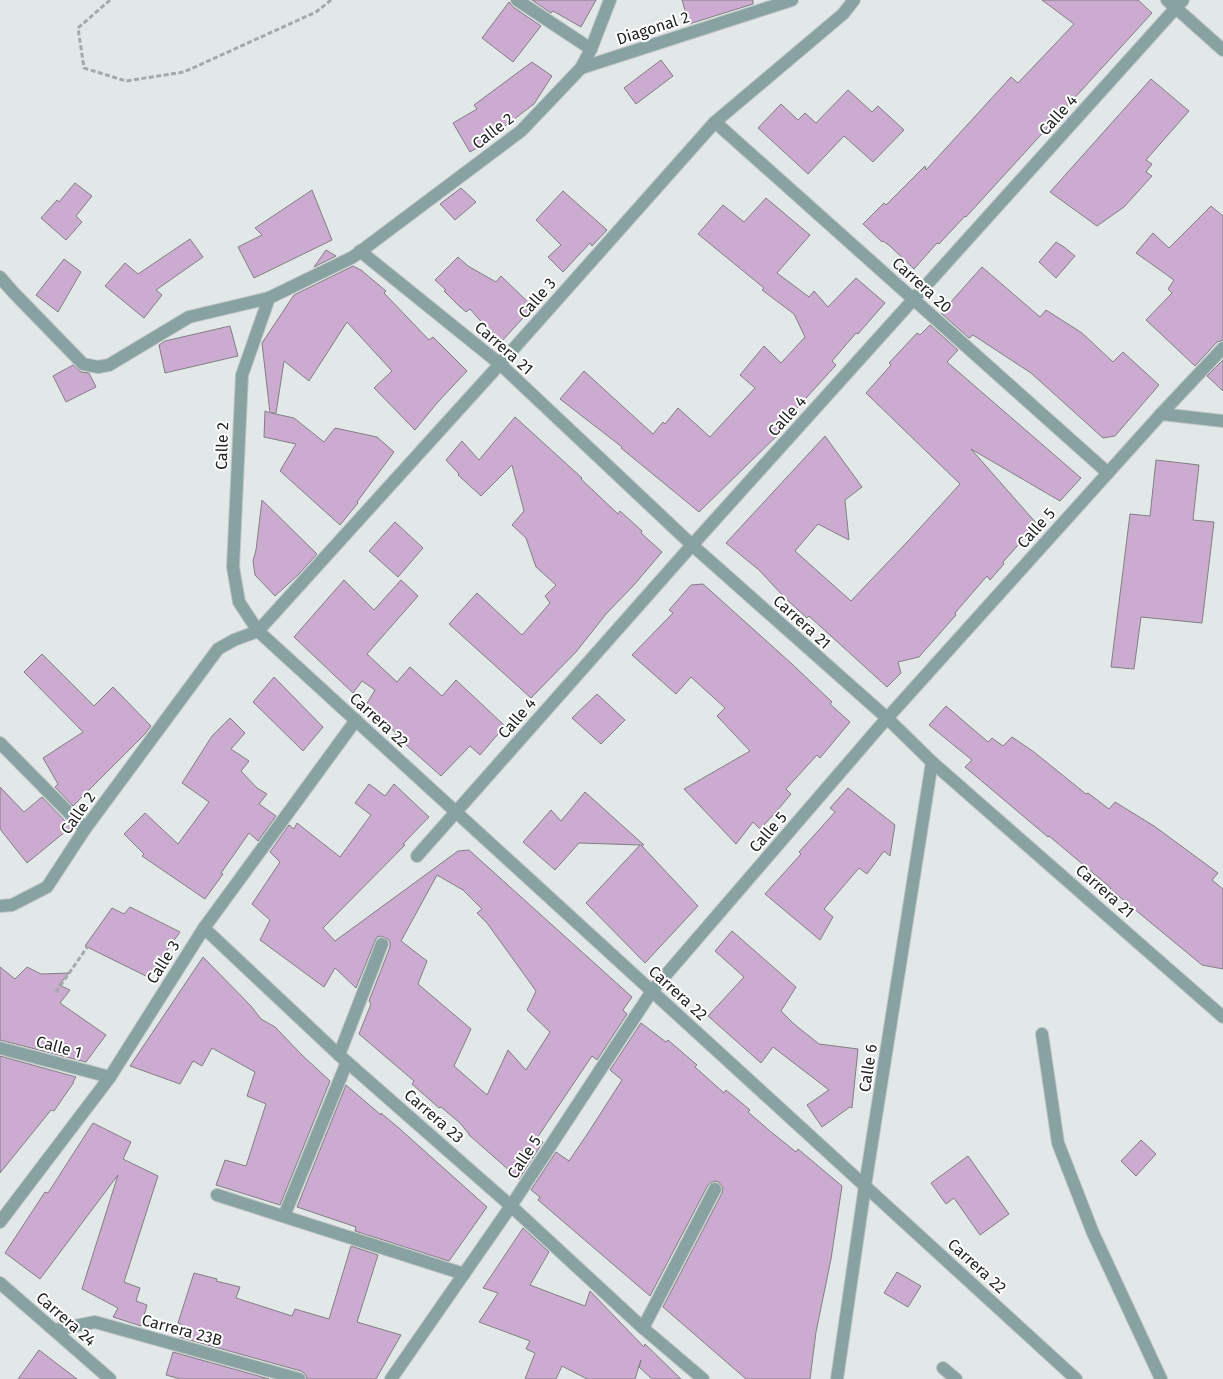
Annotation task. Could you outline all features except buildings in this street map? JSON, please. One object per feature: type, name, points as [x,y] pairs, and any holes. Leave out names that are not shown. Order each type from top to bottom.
[{"type":"street","points":[[517,0],[591,49]]},
{"type":"street","points":[[581,68],[591,49],[610,0]]},
{"type":"street","name":"Diagonal 2","points":[[581,68],[792,0]]},
{"type":"street","name":"Calle 3","points":[[258,631],[500,364],[715,122],[843,14],[854,0]]},
{"type":"street","points":[[1176,3],[1223,50]]},
{"type":"street","name":"Calle 4","points":[[417,856],[1176,3]]},
{"type":"street","name":"Calle 2","points":[[0,906],[12,906],[46,887],[86,829],[218,649],[234,640],[258,631],[239,602],[234,567],[242,375],[269,298],[354,256],[521,131],[581,68]]},
{"type":"street","name":"Carrera 20","points":[[715,122],[1108,473]]},
{"type":"street","name":"Carrera 21","points":[[360,251],[500,364],[692,545],[887,718],[932,762],[1223,1017]]},
{"type":"street","points":[[0,277],[83,364],[98,367],[109,366],[189,317],[269,298]]},
{"type":"street","name":"Calle 5","points":[[391,1379],[511,1206],[652,991],[887,718],[1161,414],[1223,348]]},
{"type":"street","points":[[1161,414],[1223,421]]},
{"type":"street","name":"Carrera 22","points":[[258,631],[1076,1379]]},
{"type":"street","name":"Calle 3","points":[[0,1222],[110,1077],[204,928],[356,720]]},
{"type":"street","points":[[0,743],[86,829]]},
{"type":"street","name":"Calle 6","points":[[837,1379],[932,762]]},
{"type":"street","name":"Carrera 23","points":[[204,928],[343,1059],[511,1206],[643,1328],[703,1379]]},
{"type":"street","points":[[284,1216],[343,1059],[382,944]]},
{"type":"street","points":[[1042,1034],[1058,1143],[1093,1233],[1161,1379]]},
{"type":"street","name":"Calle 1","points":[[0,1048],[110,1077]]},
{"type":"street","points":[[643,1328],[715,1189]]},
{"type":"street","points":[[217,1195],[464,1274]]},
{"type":"street","name":"Carrera 24","points":[[0,1283],[110,1379]]},
{"type":"street","name":"Carrera 23B","points":[[55,1330],[95,1322],[299,1379]]},
{"type":"street","points":[[943,1368],[956,1379]]},
{"type":"path","points":[[110,0],[78,28],[84,68],[126,81],[184,72],[316,12],[331,0]]},
{"type":"path","points":[[56,992],[88,946]]}]
